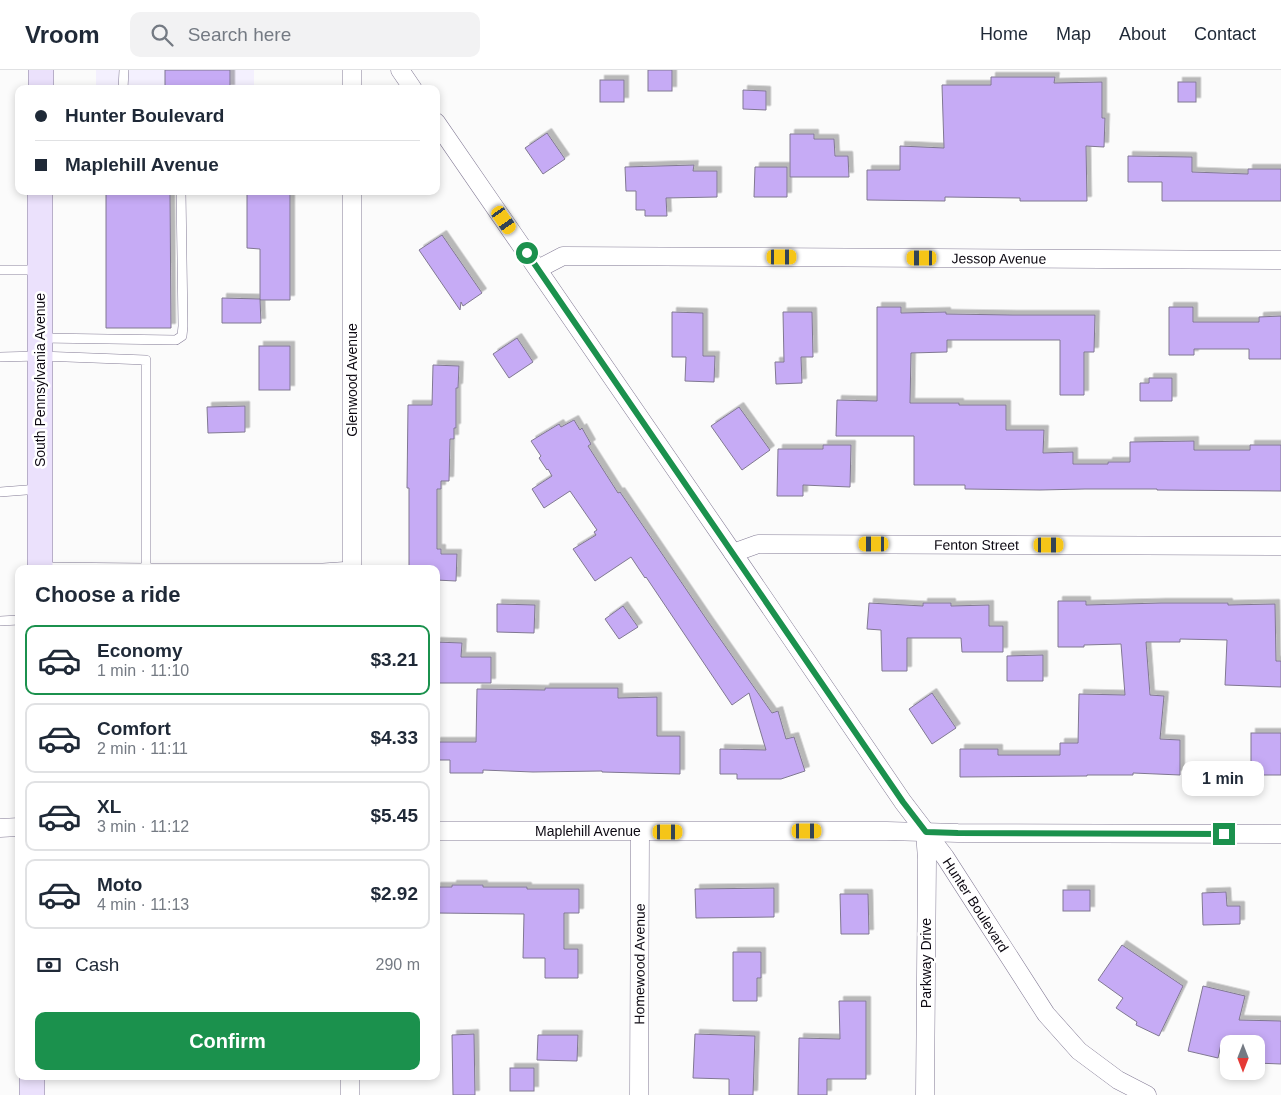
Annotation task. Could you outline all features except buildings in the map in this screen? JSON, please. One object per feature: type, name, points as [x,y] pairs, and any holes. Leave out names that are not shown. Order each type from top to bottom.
[{"type":"main road","points":[[41,70],[41,85]]},
{"type":"main road","name":"South Pennsylvania Avenue","points":[[40,195],[40,565]]},
{"type":"main road","points":[[32,1080],[32,1095]]},
{"type":"street","points":[[352,70],[352,85]]},
{"type":"street","points":[[400,70],[410,85]]},
{"type":"street","name":"Hunter Boulevard","points":[[440,128],[903,802],[945,857],[1046,1014],[1079,1051],[1118,1080],[1147,1095]]},
{"type":"street","name":"Glenwood Avenue","points":[[352,195],[352,565]]},
{"type":"street","name":"Jessop Avenue","points":[[538,269],[563,256],[1281,260]]},
{"type":"street","name":"Fenton Street","points":[[733,553],[758,544],[1281,546]]},
{"type":"street","points":[[0,828],[15,827]]},
{"type":"street","name":"Maplehill Avenue","points":[[440,831],[612,830],[640,832],[1281,834]]},
{"type":"street","name":"Homewood Avenue","points":[[639,1095],[640,832]]},
{"type":"street","name":"Parkway Drive","points":[[926,832],[926,1095]]},
{"type":"street","points":[[350,1080],[350,1095]]},
{"type":"lane","points":[[123,85],[124,70]]},
{"type":"lane","points":[[0,357],[40,347],[176,340],[182,336],[181,195]]},
{"type":"lane","points":[[0,270],[40,270]]},
{"type":"lane","points":[[40,347],[146,360],[146,565]]},
{"type":"lane","points":[[0,492],[40,489]]},
{"type":"lane","points":[[0,621],[15,620]]},
{"type":"shaded area","points":[[96,70],[254,70],[254,85],[96,85]]},
{"type":"route","points":[[527,253],[903,802],[926,832],[1224,834]]}]
